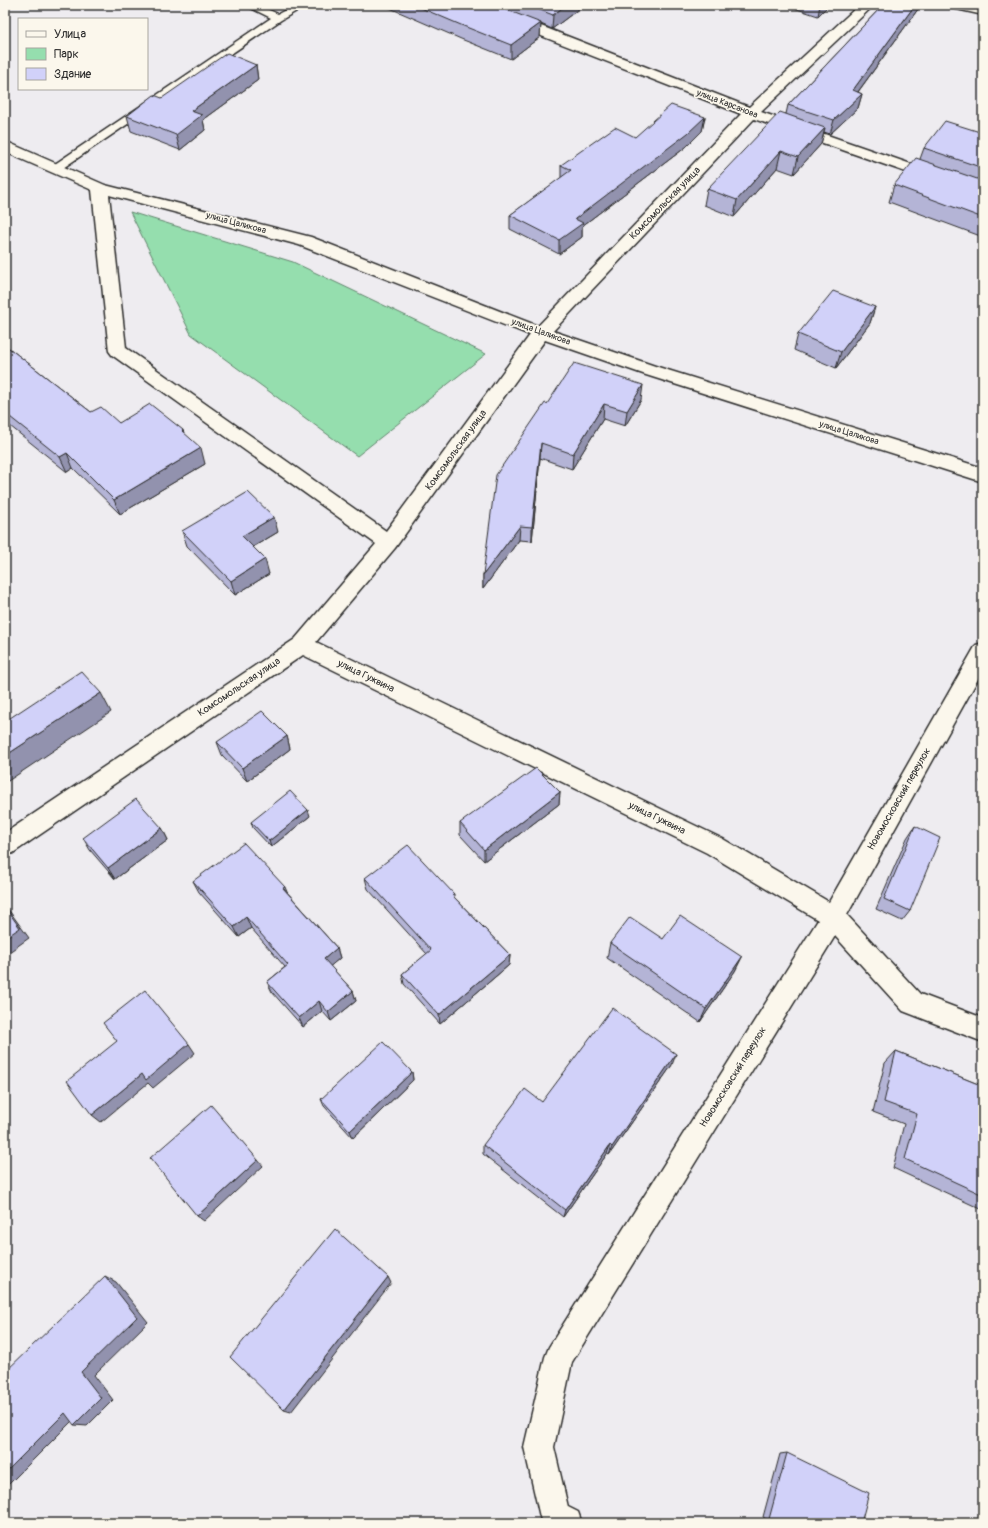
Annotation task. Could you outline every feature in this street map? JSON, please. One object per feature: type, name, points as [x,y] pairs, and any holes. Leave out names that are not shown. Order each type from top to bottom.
[{"type":"street","name":"улица Карсанова","points":[[475,5],[751,113],[983,194]]},
{"type":"street","name":"Комсомольская улица","points":[[5,846],[302,645],[388,543],[541,333],[751,113],[867,5]]},
{"type":"street","points":[[957,5],[983,11]]},
{"type":"street","name":"улица Цаликова","points":[[5,146],[100,188],[305,241],[541,333],[652,371],[983,475]]},
{"type":"street","points":[[100,188],[118,351],[388,543]]},
{"type":"street","name":"улица Гужвина","points":[[302,645],[715,846],[832,917],[912,1003],[983,1030]]},
{"type":"street","name":"Новомосковский переулок","points":[[561,1520],[539,1447],[560,1357],[832,917],[983,651]]},
{"type":"lane","points":[[250,5],[278,18]]},
{"type":"lane","points":[[56,168],[278,18],[302,5]]},
{"type":"green space","points":[[130,212],[293,262],[486,354],[357,456],[191,334]]},
{"type":"building","points":[[414,5],[494,5],[541,23],[511,45]]},
{"type":"building","points":[[527,5],[566,5],[553,15]]},
{"type":"building","points":[[883,5],[915,5],[853,90],[862,94],[834,120],[788,105]]},
{"type":"building","points":[[227,53],[256,65],[191,111],[202,115],[176,135],[127,116],[154,95],[162,98]]},
{"type":"building","points":[[671,105],[705,117],[688,133],[575,219],[583,223],[559,240],[510,215],[571,170],[561,165],[615,127],[635,137]]},
{"type":"building","points":[[780,112],[825,128],[798,157],[781,151],[737,200],[707,189]]},
{"type":"building","points":[[945,121],[983,133],[983,168],[924,148]]},
{"type":"building","points":[[916,158],[983,181],[983,218],[894,185]]},
{"type":"building","points":[[833,291],[875,307],[841,352],[798,334]]},
{"type":"building","points":[[5,345],[91,412],[101,407],[119,423],[150,404],[183,430],[182,431],[201,448],[114,500],[67,453],[60,457],[5,413]]},
{"type":"building","points":[[574,363],[643,385],[627,411],[604,404],[573,454],[541,443],[532,527],[520,526],[483,575],[496,475],[545,403],[547,404]]},
{"type":"building","points":[[248,492],[274,517],[242,536],[265,559],[231,581],[182,531]]},
{"type":"building","points":[[81,671],[101,693],[5,756],[5,717],[7,720]]},
{"type":"building","points":[[262,711],[287,736],[242,768],[217,742]]},
{"type":"building","points":[[536,768],[560,792],[484,850],[460,823]]},
{"type":"building","points":[[290,791],[308,810],[269,841],[251,822]]},
{"type":"building","points":[[136,799],[162,828],[108,868],[83,838]]},
{"type":"building","points":[[915,826],[940,838],[910,911],[884,899]]},
{"type":"building","points":[[244,843],[285,887],[283,888],[337,948],[324,959],[353,991],[328,1012],[319,1001],[299,1018],[267,982],[288,965],[246,917],[234,927],[193,881]]},
{"type":"building","points":[[408,845],[454,894],[452,895],[510,955],[439,1015],[402,974],[431,950],[365,878]]},
{"type":"building","points":[[5,907],[20,928],[5,938]]},
{"type":"building","points":[[680,916],[742,957],[706,1009],[610,943],[630,917],[663,939]]},
{"type":"building","points":[[145,990],[189,1044],[146,1080],[142,1074],[92,1115],[67,1081],[117,1041],[103,1023]]},
{"type":"building","points":[[612,1008],[676,1054],[612,1147],[610,1145],[565,1210],[483,1145],[525,1089],[542,1102]]},
{"type":"building","points":[[383,1042],[412,1072],[350,1131],[321,1099]]},
{"type":"building","points":[[896,1051],[983,1086],[983,1195],[905,1159],[917,1114],[884,1102]]},
{"type":"building","points":[[211,1105],[258,1160],[197,1216],[150,1158]]},
{"type":"building","points":[[335,1229],[388,1277],[284,1410],[230,1357]]},
{"type":"building","points":[[105,1276],[137,1317],[81,1372],[101,1398],[74,1425],[65,1413],[5,1473],[5,1372]]},
{"type":"building","points":[[787,1453],[869,1493],[861,1523],[778,1523],[769,1519]]}]
